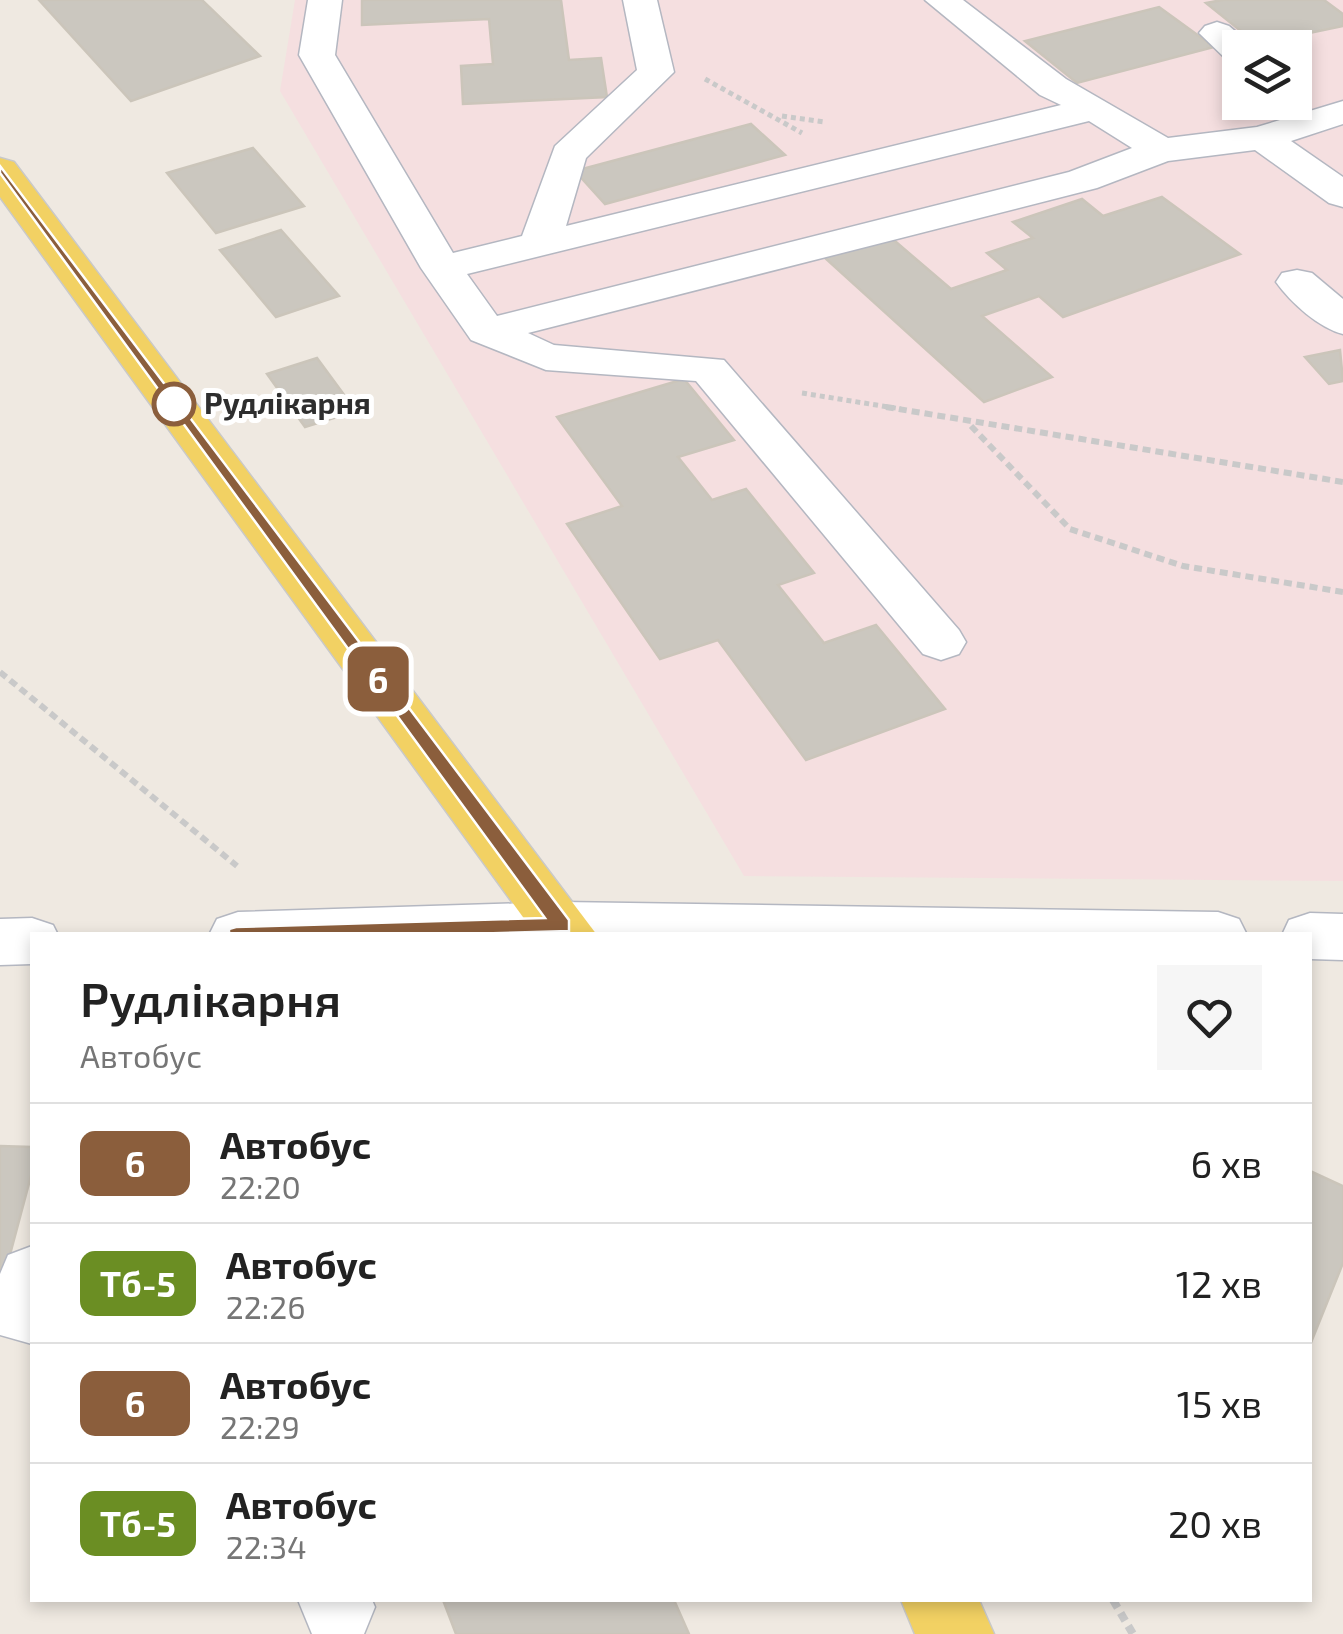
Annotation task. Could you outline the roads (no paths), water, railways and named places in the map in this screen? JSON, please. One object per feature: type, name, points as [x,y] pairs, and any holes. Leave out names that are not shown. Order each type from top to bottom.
[{"type":"main road","points":[[0,170],[565,930]]},
{"type":"main road","points":[[939,1602],[956,1634]]},
{"type":"street","points":[[325,0],[317,55],[442,268],[486,331],[546,357],[709,369],[941,642]]},
{"type":"street","points":[[540,244],[568,154],[656,72],[640,0]]},
{"type":"street","points":[[942,0],[1054,87],[1161,150]]},
{"type":"street","points":[[442,268],[1094,108]]},
{"type":"street","points":[[486,331],[1083,180],[1161,150],[1262,138],[1320,109]]},
{"type":"street","points":[[1262,138],[1343,195]]},
{"type":"street","points":[[1297,282],[1343,321]]},
{"type":"street","points":[[434,932],[826,932]]},
{"type":"street","points":[[1312,936],[1343,937]]},
{"type":"street","points":[[0,942],[30,941]]},
{"type":"street","points":[[30,1286],[24,1313],[30,1313]]},
{"type":"place","name":"Рудлікарня","points":[[174,404]]}]
